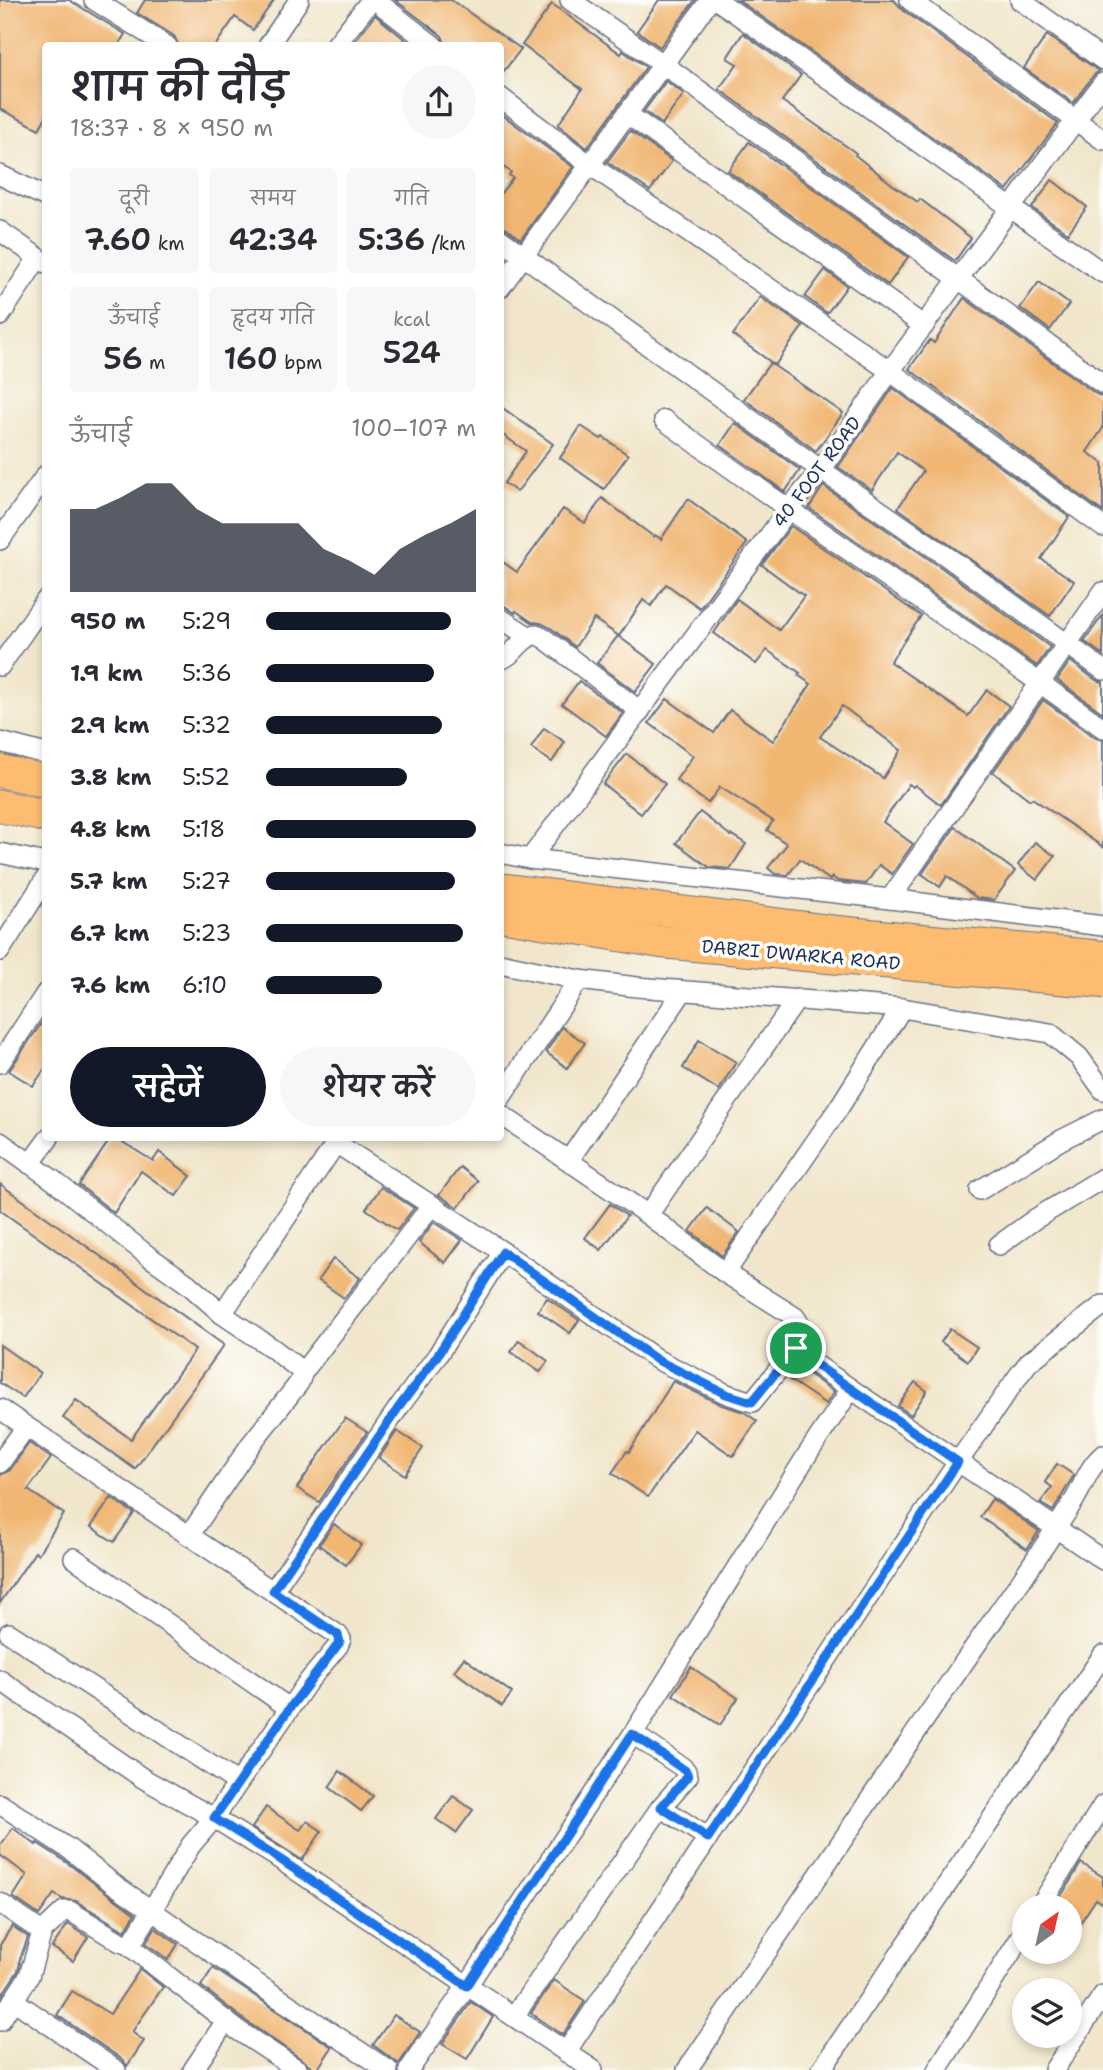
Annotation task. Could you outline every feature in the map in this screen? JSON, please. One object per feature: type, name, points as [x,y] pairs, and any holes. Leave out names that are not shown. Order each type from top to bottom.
[{"type":"main road","points":[[0,771],[42,759]]},
{"type":"main road","points":[[0,806],[42,815]]},
{"type":"main road","name":"DABRI DWARKA ROAD","points":[[504,890],[838,932],[1103,957]]},
{"type":"main road","name":"DABRI DWARKA ROAD","points":[[504,916],[661,942],[1103,982]]},
{"type":"street","points":[[94,0],[161,42]]},
{"type":"street","points":[[271,42],[299,0]]},
{"type":"street","points":[[338,42],[373,0],[429,42]]},
{"type":"street","points":[[570,0],[663,64],[1103,384]]},
{"type":"street","points":[[504,283],[710,0]]},
{"type":"street","points":[[717,0],[1103,273]]},
{"type":"street","points":[[910,0],[1103,140]]},
{"type":"street","points":[[1020,0],[1103,60]]},
{"type":"street","name":"40 FOOT ROAD","points":[[530,859],[821,470],[890,371],[1103,83]]},
{"type":"street","points":[[504,100],[590,165],[890,371],[1103,527]]},
{"type":"street","points":[[627,114],[924,326]]},
{"type":"street","points":[[0,175],[42,195]]},
{"type":"street","points":[[0,231],[42,261],[0,316]]},
{"type":"street","points":[[504,242],[1103,670]]},
{"type":"street","points":[[664,420],[1103,728]]},
{"type":"street","points":[[0,540],[42,481]]},
{"type":"street","points":[[890,900],[1103,592]]},
{"type":"street","points":[[0,666],[42,606]]},
{"type":"street","points":[[504,621],[528,636]]},
{"type":"street","points":[[504,658],[512,654],[528,636],[536,634],[640,711]]},
{"type":"street","points":[[0,742],[42,757]]},
{"type":"street","points":[[0,853],[42,862]]},
{"type":"street","points":[[504,854],[1103,926]]},
{"type":"street","points":[[0,951],[42,884]]},
{"type":"street","points":[[504,964],[579,980],[902,1008],[1050,1034],[1079,1058],[1103,1090]]},
{"type":"street","points":[[504,1093],[579,980]]},
{"type":"street","points":[[569,1160],[683,991]]},
{"type":"street","points":[[0,1063],[42,999]]},
{"type":"street","points":[[648,1215],[797,999]]},
{"type":"street","points":[[725,1273],[838,1109],[902,1008]]},
{"type":"street","points":[[504,1117],[648,1215],[725,1273],[799,1321],[801,1326],[795,1342],[799,1353],[1103,1560]]},
{"type":"street","points":[[980,1190],[1061,1140],[1103,1119]]},
{"type":"street","points":[[30,1164],[47,1141]]},
{"type":"street","points":[[222,1314],[337,1141]]},
{"type":"street","points":[[339,1141],[657,1360],[741,1400],[752,1402],[796,1348]]},
{"type":"street","points":[[0,1142],[188,1284],[222,1314],[303,1372]]},
{"type":"street","points":[[999,1245],[1035,1219],[1103,1178]]},
{"type":"street","points":[[189,1536],[251,1444],[299,1383],[303,1372],[432,1205]]},
{"type":"street","points":[[273,1591],[437,1356],[503,1252]]},
{"type":"street","points":[[566,2052],[958,1462],[1028,1362],[1103,1306]]},
{"type":"street","points":[[409,2070],[632,1734],[851,1389]]},
{"type":"street","points":[[0,1409],[341,1639],[307,1683],[214,1818],[191,1844],[133,1941],[127,1944]]},
{"type":"street","points":[[0,1464],[26,1427]]},
{"type":"street","points":[[687,2070],[917,1729],[1057,1529],[1084,1485],[1088,1472],[1103,1455]]},
{"type":"street","points":[[75,1558],[289,1709]]},
{"type":"street","points":[[9,1633],[238,1783]]},
{"type":"street","points":[[821,2070],[1103,1655]]},
{"type":"street","points":[[0,1680],[145,1779],[278,1858],[593,2070]]},
{"type":"street","points":[[514,2016],[661,1807],[688,1776],[686,1771],[632,1734]]},
{"type":"street","points":[[0,1804],[69,1849],[115,1885],[256,1983],[388,2070]]},
{"type":"street","points":[[1047,1894],[1103,1805]]},
{"type":"street","points":[[661,1807],[708,1838]]},
{"type":"street","points":[[0,1903],[42,1932]]},
{"type":"street","points":[[0,2020],[29,1976],[42,1932],[64,1911],[70,1911],[127,1944],[226,2021],[298,2070]]},
{"type":"street","points":[[937,2070],[1012,1951]]},
{"type":"street","points":[[1054,2070],[1103,1995]]},
{"type":"street","points":[[13,2000],[116,2070]]},
{"type":"street","points":[[193,2070],[226,2021]]},
{"type":"building","points":[[0,0],[69,0],[125,34],[120,42],[42,42],[42,124],[39,129],[0,109]]},
{"type":"building","points":[[145,0],[274,0],[253,30],[235,17],[218,42],[177,42],[174,36],[137,13]]},
{"type":"building","points":[[395,0],[451,0],[521,49],[504,71],[504,42],[444,42],[442,36]]},
{"type":"building","points":[[659,0],[695,0],[660,47],[637,31]]},
{"type":"building","points":[[738,0],[894,0],[903,10],[1058,123],[1007,190]]},
{"type":"building","points":[[552,4],[621,54],[623,51],[646,67],[587,148],[558,125],[582,89],[522,45]]},
{"type":"building","points":[[375,15],[408,42],[354,42]]},
{"type":"building","points":[[743,33],[801,75],[782,101],[856,153],[855,155],[893,185],[918,202],[920,199],[971,238],[955,261],[719,89],[737,64],[727,58]]},
{"type":"building","points":[[1047,35],[1099,71],[1073,103],[1024,68]]},
{"type":"building","points":[[666,81],[684,94],[662,124],[644,111]]},
{"type":"building","points":[[504,116],[573,167],[521,239],[504,228],[504,189],[513,178],[509,175],[511,172],[504,168]]},
{"type":"building","points":[[630,131],[672,161],[650,191],[607,162]]},
{"type":"building","points":[[749,142],[908,257],[888,285],[728,171]]},
{"type":"building","points":[[1052,180],[1087,207],[1068,233],[1032,208]]},
{"type":"building","points":[[825,270],[847,286],[827,313],[805,297]]},
{"type":"building","points":[[1039,282],[1069,304],[1050,330],[1020,308]]},
{"type":"building","points":[[760,297],[803,326],[775,365],[733,335]]},
{"type":"building","points":[[964,298],[1103,397],[1103,428],[1087,452],[1103,463],[1103,512],[909,369],[930,340],[934,343]]},
{"type":"building","points":[[770,363],[843,413],[816,451],[744,399]]},
{"type":"building","points":[[893,388],[1069,517],[1041,559],[1074,581],[1050,616],[898,508],[923,471],[897,452],[872,490],[838,467]]},
{"type":"building","points":[[504,409],[553,444],[517,492],[504,483],[526,451],[504,436]]},
{"type":"building","points":[[735,423],[800,470],[785,492],[720,445]]},
{"type":"building","points":[[581,426],[601,439],[603,437],[628,455],[604,489],[560,458]]},
{"type":"building","points":[[823,486],[1050,647],[1037,666],[809,508]]},
{"type":"building","points":[[602,498],[654,537],[655,535],[661,539],[688,499],[747,543],[700,608],[666,584],[651,606],[643,600],[619,636],[594,619],[575,647],[551,628],[532,622],[504,606],[504,563],[517,572],[563,509],[585,523]]},
{"type":"building","points":[[791,526],[921,616],[890,662],[968,716],[987,690],[1009,706],[941,805],[915,785],[913,787],[909,784],[883,822],[913,844],[892,874],[879,865],[866,884],[838,881],[832,877],[830,880],[800,859],[788,875],[775,874],[768,868],[787,844],[767,830],[773,821],[720,787],[708,803],[676,780],[693,756],[649,723],[667,699],[714,733],[730,710],[773,741],[811,684],[767,650],[756,664],[714,633],[737,599],[779,630],[804,596],[762,565]],"holes":[[[842,706],[901,750],[883,778],[820,737]]]},
{"type":"building","points":[[1103,615],[1103,655],[1084,641]]},
{"type":"building","points":[[618,636],[656,664],[635,692],[597,663]]},
{"type":"building","points":[[1070,661],[1103,682],[1103,713],[1057,680]]},
{"type":"building","points":[[579,681],[623,713],[606,736],[562,704]]},
{"type":"building","points":[[1043,700],[1096,738],[1103,740],[1103,847],[1032,798],[1030,800],[993,772]]},
{"type":"building","points":[[544,728],[565,742],[552,762],[531,748]]},
{"type":"building","points":[[627,754],[665,784],[641,814],[603,784]]},
{"type":"building","points":[[700,812],[746,844],[730,869],[709,867],[676,843]]},
{"type":"building","points":[[955,827],[1015,871],[994,900],[977,898],[947,876],[940,887],[922,874]]},
{"type":"building","points":[[1035,842],[1055,856],[1037,880],[1018,865]]},
{"type":"building","points":[[42,1022],[42,1073],[33,1086],[9,1071]]},
{"type":"building","points":[[562,1027],[585,1043],[567,1068],[546,1052]]},
{"type":"building","points":[[699,1040],[736,1062],[719,1090],[683,1068]]},
{"type":"building","points":[[109,1141],[121,1141],[153,1161],[159,1152],[191,1176],[176,1196],[141,1171],[114,1213],[79,1185]]},
{"type":"building","points":[[460,1167],[478,1181],[458,1208],[439,1195]]},
{"type":"building","points":[[0,1184],[224,1345],[135,1469],[63,1418],[76,1400],[131,1439],[195,1350],[0,1210]]},
{"type":"building","points":[[381,1187],[414,1208],[397,1230],[366,1209]]},
{"type":"building","points":[[610,1204],[627,1216],[601,1250],[585,1238]]},
{"type":"building","points":[[707,1208],[739,1232],[722,1256],[690,1231]]},
{"type":"building","points":[[434,1222],[462,1240],[445,1263],[419,1242]]},
{"type":"building","points":[[333,1259],[360,1278],[344,1298],[318,1280]]},
{"type":"building","points":[[547,1298],[579,1320],[570,1333],[538,1311]]},
{"type":"building","points":[[950,1329],[977,1347],[968,1361],[941,1342]]},
{"type":"building","points":[[519,1340],[548,1361],[540,1372],[511,1352]]},
{"type":"building","points":[[0,1345],[40,1373],[23,1398],[0,1383]]},
{"type":"building","points":[[797,1366],[834,1392],[826,1404],[787,1378]]},
{"type":"building","points":[[673,1381],[722,1405],[744,1412],[757,1421],[733,1456],[695,1430],[648,1497],[612,1473],[627,1451],[629,1452]]},
{"type":"building","points":[[915,1382],[927,1391],[911,1415],[898,1406]]},
{"type":"building","points":[[345,1418],[367,1432],[319,1502],[297,1488]]},
{"type":"building","points":[[397,1431],[423,1448],[405,1475],[379,1458]]},
{"type":"building","points":[[29,1443],[51,1458],[28,1490],[64,1514],[38,1554],[35,1552],[0,1603],[0,1475],[10,1470]]},
{"type":"building","points":[[1057,1464],[1074,1475],[1053,1511],[1040,1503],[1052,1487],[1045,1482]]},
{"type":"building","points":[[111,1498],[134,1513],[114,1542],[91,1527]]},
{"type":"building","points":[[992,1499],[1039,1531],[1027,1549],[980,1517]]},
{"type":"building","points":[[334,1524],[361,1545],[346,1565],[319,1545]]},
{"type":"building","points":[[464,1658],[512,1693],[502,1706],[454,1671]]},
{"type":"building","points":[[691,1667],[738,1698],[720,1725],[673,1695]]},
{"type":"building","points":[[340,1771],[373,1796],[361,1811],[329,1787]]},
{"type":"building","points":[[453,1796],[473,1810],[456,1833],[436,1819]]},
{"type":"building","points":[[266,1807],[300,1830],[307,1821],[322,1831],[302,1860],[252,1828]]},
{"type":"building","points":[[13,1828],[62,1859],[135,1914],[125,1931],[76,1901],[62,1899],[54,1894],[39,1915],[13,1897],[27,1875],[0,1855],[0,1846]]},
{"type":"building","points":[[1081,1863],[1103,1877],[1103,1904],[1096,1899],[1082,1920],[1082,1894],[1062,1894]]},
{"type":"building","points":[[68,1924],[88,1937],[73,1961],[52,1947]]},
{"type":"building","points":[[12,1926],[28,1937],[18,1971],[0,1998],[0,1945]]},
{"type":"building","points":[[155,1928],[178,1944],[168,1960],[146,1943]]},
{"type":"building","points":[[213,1968],[332,2047],[317,2070],[201,1986]]},
{"type":"building","points":[[140,1969],[163,1987],[132,2032],[144,2041],[127,2066],[123,2060],[57,2015],[72,1991],[110,2014]]},
{"type":"building","points":[[554,1980],[585,2001],[563,2035],[531,2013]]},
{"type":"building","points":[[471,2002],[493,2017],[467,2059],[442,2044]]},
{"type":"building","points":[[394,2015],[420,2032],[399,2064],[373,2045]]},
{"type":"route","points":[[503,1252],[657,1360],[741,1400],[752,1402],[796,1348],[799,1353],[958,1462],[708,1838],[661,1807],[688,1776],[686,1771],[632,1734],[467,1986],[214,1818],[307,1683],[327,1661],[341,1639],[273,1591],[437,1356],[503,1252]]}]
